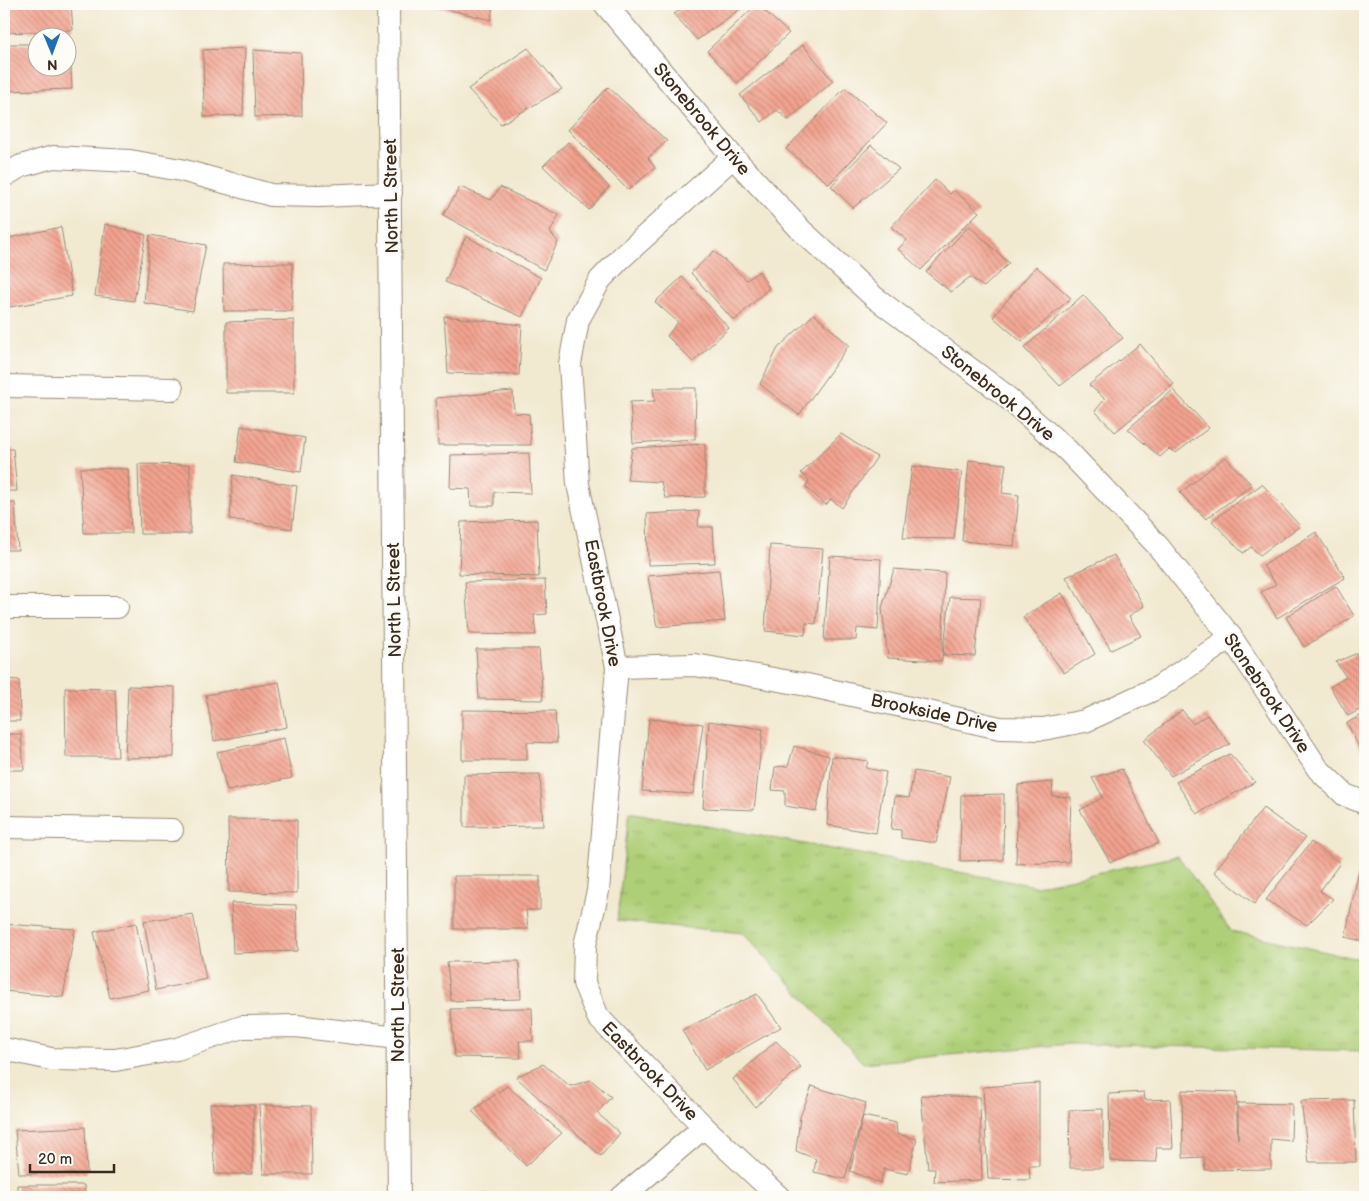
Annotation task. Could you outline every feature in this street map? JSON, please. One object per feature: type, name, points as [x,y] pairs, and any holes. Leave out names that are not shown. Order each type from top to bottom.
[{"type":"street","name":"North L Street","points":[[388,4],[399,1197]]},
{"type":"street","name":"Stonebrook Drive","points":[[605,4],[733,157],[801,230],[874,297],[1001,392],[1067,450],[1157,545],[1231,637],[1318,769],[1345,795],[1365,802]]},
{"type":"street","points":[[4,176],[21,166],[53,157],[130,161],[182,170],[271,195],[320,196],[391,193]]},
{"type":"street","name":"Eastbrook Drive","points":[[733,157],[621,258],[600,280],[578,320],[570,364],[578,484],[617,667],[598,891],[585,946],[584,983],[598,1017],[704,1127],[780,1197]]},
{"type":"street","points":[[4,386],[172,389]]},
{"type":"street","points":[[4,607],[117,608]]},
{"type":"street","name":"Brookside Drive","points":[[617,667],[695,665],[807,685],[1000,728],[1043,729],[1085,721],[1159,687],[1231,637]]},
{"type":"street","points":[[4,828],[172,830]]},
{"type":"street","points":[[4,1049],[51,1059],[115,1060],[177,1049],[242,1027],[296,1026],[398,1038]]},
{"type":"street","points":[[622,1197],[704,1127]]},
{"type":"green space","points":[[629,812],[1035,886],[1178,856],[1231,931],[1354,958],[1365,956],[1365,1051],[1069,1044],[863,1063],[743,933],[617,921]]},
{"type":"building","points":[[4,4],[71,4],[73,28],[28,28],[28,32],[5,33]]},
{"type":"building","points":[[434,4],[493,4],[491,20],[434,6]]},
{"type":"building","points":[[684,4],[747,4],[697,40],[674,14],[686,6]]},
{"type":"building","points":[[757,4],[789,33],[737,83],[707,51]]},
{"type":"building","points":[[4,44],[28,44],[28,78],[72,78],[72,89],[4,91]]},
{"type":"building","points":[[803,45],[833,81],[788,120],[777,110],[762,122],[740,95]]},
{"type":"building","points":[[245,48],[243,115],[204,117],[203,50]]},
{"type":"building","points":[[528,48],[562,89],[501,124],[468,89]]},
{"type":"building","points":[[253,50],[301,53],[302,116],[255,117]]},
{"type":"building","points":[[608,87],[667,141],[648,158],[655,168],[628,190],[568,130]]},
{"type":"building","points":[[845,88],[887,123],[829,184],[786,149]]},
{"type":"building","points":[[568,142],[609,187],[589,210],[543,166]]},
{"type":"building","points":[[871,145],[899,169],[853,208],[831,186]]},
{"type":"building","points":[[935,180],[950,194],[954,190],[979,212],[921,270],[898,249],[907,240],[891,227]]},
{"type":"building","points":[[460,187],[491,200],[500,187],[559,215],[550,232],[558,242],[544,270],[443,215]]},
{"type":"building","points":[[105,224],[146,235],[134,301],[95,296]]},
{"type":"building","points":[[969,226],[1009,263],[984,287],[970,277],[951,292],[926,272]]},
{"type":"building","points":[[61,227],[72,296],[4,308],[4,239]]},
{"type":"building","points":[[150,235],[206,245],[193,311],[144,303]]},
{"type":"building","points":[[466,236],[541,278],[522,317],[445,282]]},
{"type":"building","points":[[714,251],[747,280],[759,271],[769,288],[734,321],[691,273]]},
{"type":"building","points":[[293,263],[292,311],[224,311],[223,264]]},
{"type":"building","points":[[1036,266],[1071,298],[1022,342],[993,317]]},
{"type":"building","points":[[682,277],[729,328],[693,362],[667,336],[678,322],[655,302]]},
{"type":"building","points":[[1083,295],[1123,338],[1060,386],[1024,348]]},
{"type":"building","points":[[814,314],[849,345],[799,415],[760,384],[778,348]]},
{"type":"building","points":[[444,316],[522,325],[519,375],[448,373]]},
{"type":"building","points":[[294,320],[294,393],[226,393],[226,322]]},
{"type":"building","points":[[1140,344],[1174,384],[1115,432],[1095,411],[1105,399],[1089,385]]},
{"type":"building","points":[[653,388],[696,388],[695,439],[633,443],[630,402],[655,401]]},
{"type":"building","points":[[1173,390],[1209,428],[1176,453],[1169,449],[1160,457],[1128,429]]},
{"type":"building","points":[[513,391],[514,413],[529,414],[531,445],[438,445],[436,398]]},
{"type":"building","points":[[241,426],[305,438],[301,472],[236,462]]},
{"type":"building","points":[[841,434],[877,457],[842,508],[831,499],[826,505],[806,487],[809,480],[801,473]]},
{"type":"building","points":[[705,444],[705,497],[665,498],[661,482],[627,480],[632,448]]},
{"type":"building","points":[[4,449],[13,449],[17,491],[4,491]]},
{"type":"building","points":[[529,453],[531,493],[494,492],[494,506],[471,506],[470,489],[450,488],[451,455]]},
{"type":"building","points":[[1225,457],[1252,485],[1206,519],[1180,493]]},
{"type":"building","points":[[969,460],[1006,464],[1002,493],[1019,495],[1014,546],[962,541]]},
{"type":"building","points":[[138,464],[190,465],[190,534],[140,534]]},
{"type":"building","points":[[912,466],[962,472],[954,539],[903,538]]},
{"type":"building","points":[[80,468],[128,469],[131,533],[84,533]]},
{"type":"building","points":[[233,475],[297,486],[292,529],[230,519]]},
{"type":"building","points":[[1262,484],[1300,526],[1260,555],[1251,547],[1243,553],[1212,521]]},
{"type":"building","points":[[4,503],[15,503],[18,550],[4,550]]},
{"type":"building","points":[[699,511],[698,527],[713,527],[715,563],[648,565],[647,514]]},
{"type":"building","points":[[537,520],[539,577],[459,574],[461,522]]},
{"type":"building","points":[[1316,532],[1345,578],[1277,618],[1261,592],[1276,584],[1263,566]]},
{"type":"building","points":[[770,545],[823,549],[816,624],[806,623],[805,635],[765,631]]},
{"type":"building","points":[[1114,555],[1144,606],[1129,616],[1141,636],[1111,650],[1066,577]]},
{"type":"building","points":[[830,556],[881,559],[878,630],[857,628],[856,640],[824,640]]},
{"type":"building","points":[[894,569],[945,573],[942,661],[888,658],[882,608]]},
{"type":"building","points":[[719,570],[725,621],[657,627],[648,576]]},
{"type":"building","points":[[545,580],[547,614],[534,615],[536,635],[469,634],[465,582]]},
{"type":"building","points":[[1336,586],[1354,616],[1304,647],[1286,617]]},
{"type":"building","points":[[1062,593],[1095,654],[1064,673],[1023,617]]},
{"type":"building","points":[[950,597],[981,598],[975,656],[943,655]]},
{"type":"building","points":[[476,649],[539,649],[543,700],[479,699]]},
{"type":"building","points":[[1365,650],[1365,707],[1348,716],[1330,687],[1346,677],[1336,662]]},
{"type":"building","points":[[4,679],[19,680],[20,721],[4,721]]},
{"type":"building","points":[[279,682],[287,727],[214,741],[206,695]]},
{"type":"building","points":[[128,686],[175,687],[174,757],[125,758]]},
{"type":"building","points":[[65,688],[115,689],[118,757],[66,757]]},
{"type":"building","points":[[462,710],[555,711],[557,743],[527,742],[527,760],[462,760]]},
{"type":"building","points":[[1182,710],[1193,724],[1207,715],[1230,744],[1171,776],[1144,740]]},
{"type":"building","points":[[1365,713],[1365,759],[1347,723]]},
{"type":"building","points":[[649,719],[703,724],[693,794],[642,791]]},
{"type":"building","points":[[709,721],[763,729],[754,810],[703,808]]},
{"type":"building","points":[[4,734],[21,734],[24,770],[4,770]]},
{"type":"building","points":[[284,738],[292,778],[227,791],[217,752]]},
{"type":"building","points":[[794,746],[829,756],[816,811],[785,806],[785,791],[772,790],[775,767],[788,766]]},
{"type":"building","points":[[1230,754],[1255,782],[1197,814],[1176,782]]},
{"type":"building","points":[[832,756],[868,761],[866,768],[886,772],[876,833],[827,825]]},
{"type":"building","points":[[1122,769],[1159,843],[1110,862],[1080,810],[1103,797],[1092,778]]},
{"type":"building","points":[[914,771],[950,777],[936,843],[901,838],[901,830],[891,829],[895,796],[909,798]]},
{"type":"building","points":[[540,774],[543,826],[464,827],[464,775]]},
{"type":"building","points":[[1053,782],[1052,796],[1071,797],[1069,862],[1016,864],[1018,785]]},
{"type":"building","points":[[1004,794],[1003,860],[960,861],[961,795]]},
{"type":"building","points":[[1263,808],[1305,838],[1254,904],[1214,872]]},
{"type":"building","points":[[228,819],[297,820],[297,893],[229,892]]},
{"type":"building","points":[[1311,842],[1340,863],[1320,891],[1333,899],[1307,925],[1266,900]]},
{"type":"building","points":[[1359,870],[1365,871],[1365,942],[1345,937]]},
{"type":"building","points":[[454,876],[540,876],[540,910],[526,910],[528,929],[454,929]]},
{"type":"building","points":[[231,903],[296,905],[298,951],[233,953]]},
{"type":"building","points":[[193,914],[206,979],[156,990],[144,921]]},
{"type":"building","points":[[136,923],[149,990],[110,998],[94,932]]},
{"type":"building","points":[[4,924],[75,929],[63,997],[4,991]]},
{"type":"building","points":[[519,961],[521,999],[451,1001],[447,962]]},
{"type":"building","points":[[757,994],[781,1027],[705,1070],[682,1030]]},
{"type":"building","points":[[532,1008],[533,1041],[519,1041],[521,1058],[455,1057],[451,1009]]},
{"type":"building","points":[[776,1041],[801,1067],[755,1107],[733,1079]]},
{"type":"building","points":[[543,1064],[570,1086],[591,1080],[611,1097],[597,1113],[620,1133],[601,1156],[516,1077]]},
{"type":"building","points":[[1039,1083],[1039,1166],[1029,1166],[1030,1180],[988,1179],[983,1087]]},
{"type":"building","points":[[507,1086],[562,1133],[526,1166],[472,1111]]},
{"type":"building","points":[[812,1086],[866,1103],[845,1179],[814,1172],[816,1159],[796,1151],[800,1117]]},
{"type":"building","points":[[1182,1090],[1236,1092],[1238,1139],[1238,1103],[1292,1104],[1291,1141],[1271,1139],[1271,1169],[1205,1170],[1204,1157],[1183,1158]]},
{"type":"building","points":[[1144,1092],[1145,1100],[1170,1099],[1173,1148],[1156,1148],[1157,1162],[1110,1161],[1109,1094]]},
{"type":"building","points":[[921,1095],[980,1097],[982,1180],[934,1182],[935,1169],[928,1169]]},
{"type":"building","points":[[1354,1100],[1356,1162],[1309,1162],[1301,1101]]},
{"type":"building","points":[[210,1104],[254,1105],[252,1174],[215,1174]]},
{"type":"building","points":[[259,1105],[311,1106],[312,1174],[263,1174]]},
{"type":"building","points":[[1103,1109],[1103,1168],[1070,1168],[1069,1110]]},
{"type":"building","points":[[863,1116],[896,1123],[897,1134],[917,1139],[908,1174],[884,1169],[880,1183],[850,1171]]},
{"type":"building","points":[[85,1127],[87,1173],[19,1174],[15,1130]]},
{"type":"building","points":[[17,1185],[84,1185],[85,1197],[17,1197]]},
{"type":"building","points":[[487,1193],[488,1197],[469,1197],[469,1196]]}]
